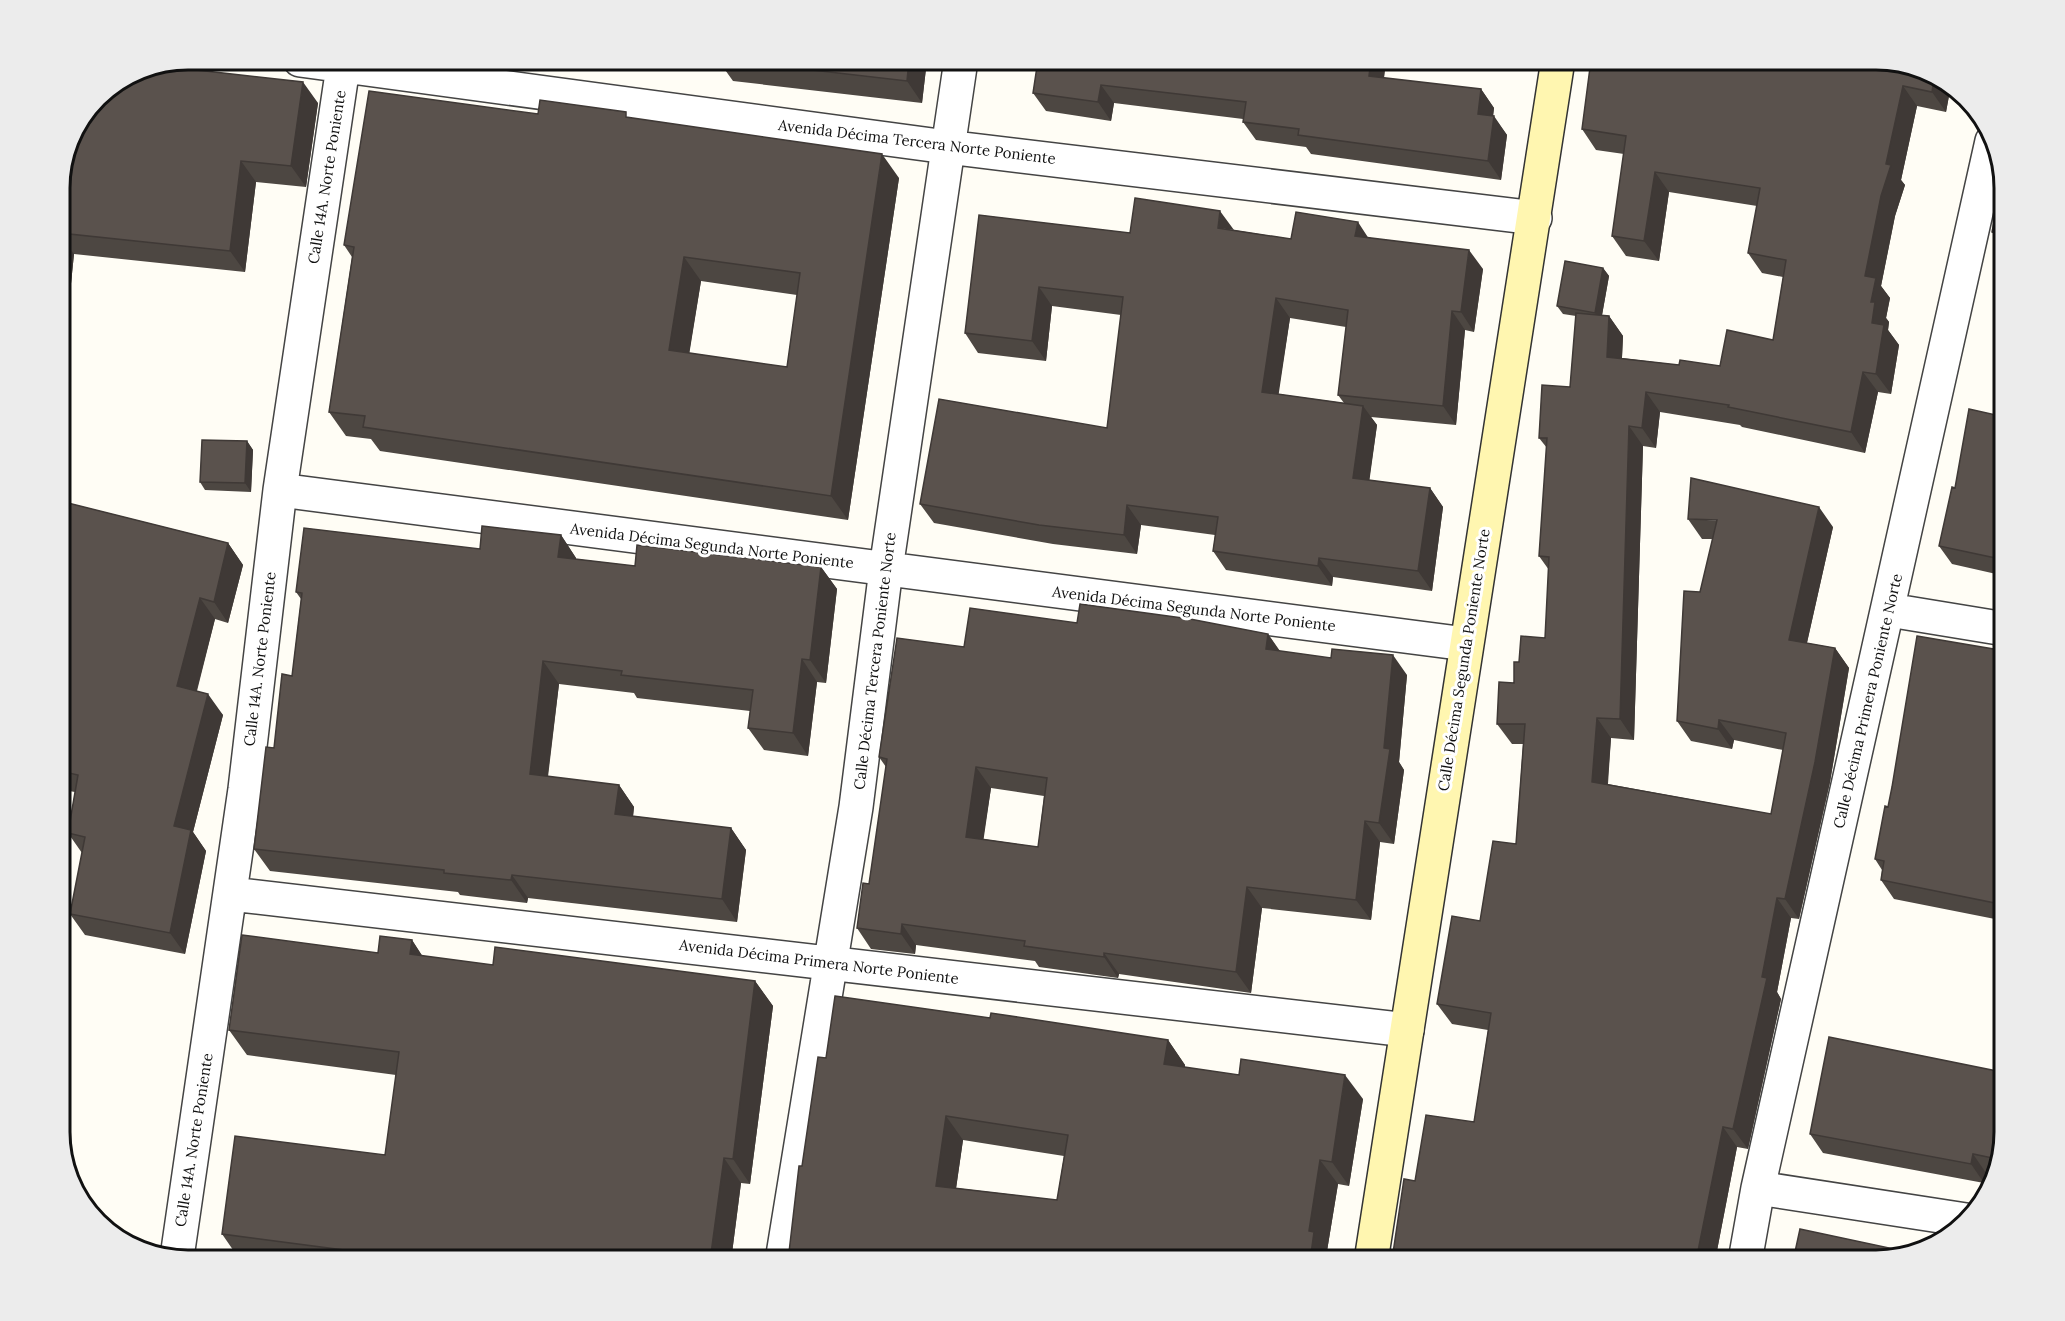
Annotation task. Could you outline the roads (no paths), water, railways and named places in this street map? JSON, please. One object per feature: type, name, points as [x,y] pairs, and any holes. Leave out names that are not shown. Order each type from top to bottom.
[{"type":"street","name":"Calle 14A. Norte Poniente","points":[[178,1249],[231,894],[280,490],[343,70]]},
{"type":"street","name":"Avenida Décima Tercera Norte Poniente","points":[[388,70],[946,147],[1535,218]]},
{"type":"street","name":"Calle Décima Tercera Poniente Norte","points":[[784,1250],[856,807],[886,569],[946,147],[959,70]]},
{"type":"street","name":"Calle Décima Segunda Poniente Norte","points":[[1373,1250],[1557,70]]},
{"type":"street","name":"Calle Décima Primera Poniente Norte","points":[[1747,1250],[1758,1188],[1989,154]]},
{"type":"street","name":"Avenida Décima Segunda Norte Poniente","points":[[280,490],[1466,644]]},
{"type":"street","points":[[1889,610],[1994,627]]},
{"type":"street","name":"Avenida Décima Primera Norte Poniente","points":[[231,894],[1407,1030]]},
{"type":"street","points":[[1758,1188],[1956,1219]]}]
